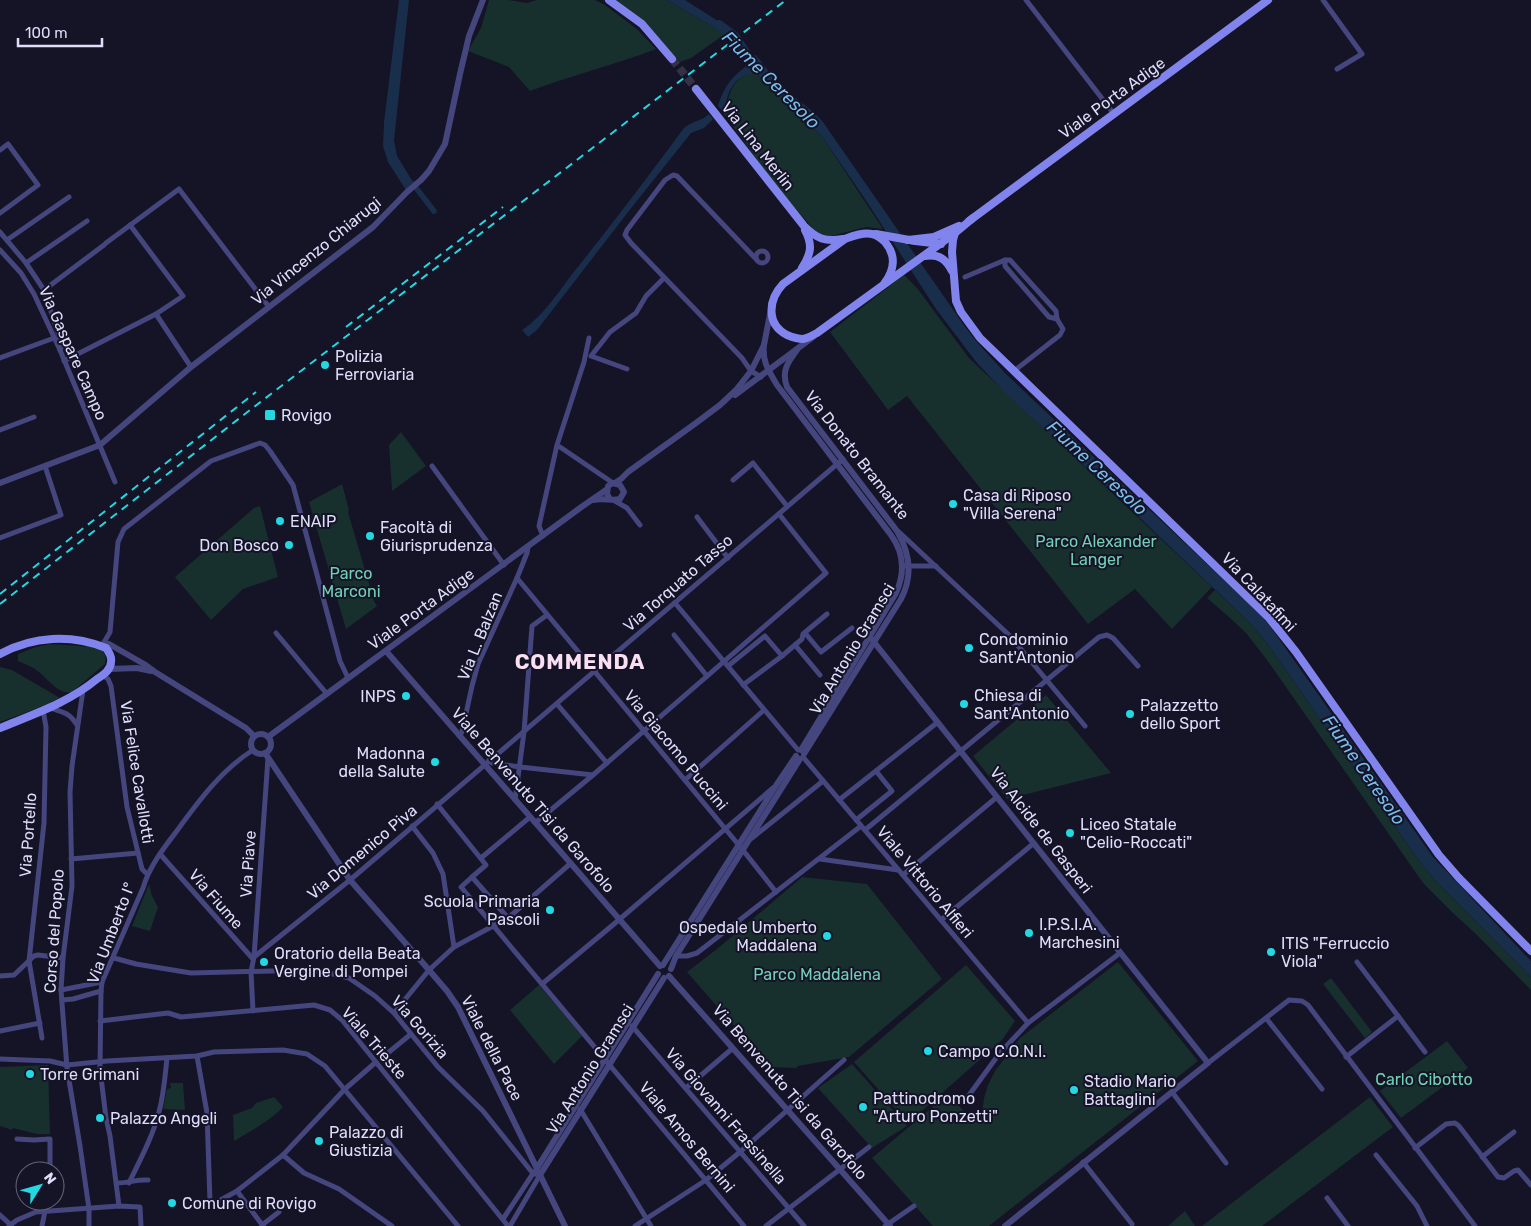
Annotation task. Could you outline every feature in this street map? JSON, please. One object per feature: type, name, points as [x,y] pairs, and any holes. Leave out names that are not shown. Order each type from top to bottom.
[{"type":"main road","points":[[609,0],[642,24],[672,58]]},
{"type":"main road","name":"Viale Porta Adige","points":[[940,244],[876,234],[861,234],[845,239],[800,271],[778,290],[773,299],[771,310],[773,320],[778,328],[791,337],[805,339],[818,333],[925,256],[973,218],[1268,0]]},
{"type":"main road","name":"Via Lina Merlin","points":[[696,89],[810,233],[826,240],[845,239]]},
{"type":"main road","name":"Viale Porta Adige","points":[[908,240],[938,235],[952,230],[973,218]]},
{"type":"main road","name":"Via Lina Merlin","points":[[798,220],[808,238],[810,248],[809,257],[800,271]]},
{"type":"main road","name":"Via Calatafimi","points":[[956,233],[952,252],[956,301],[961,312],[980,338],[1269,618],[1296,652],[1438,855],[1531,950]]},
{"type":"main road","points":[[876,234],[884,241],[893,258],[892,272],[884,284]]},
{"type":"main road","points":[[940,244],[946,245],[952,252]]},
{"type":"main road","points":[[925,256],[933,255],[942,258],[953,272]]},
{"type":"main road","points":[[0,728],[70,698],[102,675],[112,663],[109,652],[101,644],[81,640],[50,638],[36,640],[1,653]]},
{"type":"street","name":"Via Vincenzo Chiarugi","points":[[0,483],[100,445],[191,367],[373,227],[421,180],[445,144],[469,36],[483,0]]},
{"type":"street","points":[[1026,0],[1114,114]]},
{"type":"street","points":[[1322,0],[1362,54],[1337,69]]},
{"type":"street","points":[[0,150],[8,144],[38,186],[0,213]]},
{"type":"street","points":[[747,248],[766,251],[769,258],[766,262],[762,263],[757,260],[677,176],[672,175],[665,180],[625,235],[742,358],[751,371],[777,385]]},
{"type":"street","points":[[44,290],[179,189],[268,307]]},
{"type":"street","points":[[7,240],[69,197]]},
{"type":"street","points":[[26,263],[87,221]]},
{"type":"street","points":[[64,361],[156,314],[182,296],[130,225]]},
{"type":"street","points":[[0,232],[26,263],[44,290],[62,345],[60,350]]},
{"type":"street","name":"Via Gaspare Campo","points":[[0,250],[28,283],[34,294],[60,350],[115,482]]},
{"type":"street","points":[[757,260],[756,254],[760,251]]},
{"type":"street","points":[[965,277],[1008,260]]},
{"type":"street","points":[[1008,260],[1005,266],[1050,318],[1057,319]]},
{"type":"street","points":[[1008,260],[1056,311],[1057,319],[1063,329],[1060,334],[1014,371]]},
{"type":"street","points":[[627,370],[591,356],[610,332],[636,313],[646,296],[664,278]]},
{"type":"street","name":"Viale Porta Adige","points":[[720,405],[736,390],[751,371],[764,345],[771,310]]},
{"type":"street","points":[[156,314],[191,367]]},
{"type":"street","name":"Viale Porta Adige","points":[[268,737],[628,472],[769,371],[818,333]]},
{"type":"street","points":[[0,358],[54,338]]},
{"type":"street","points":[[543,536],[539,526],[557,445],[584,362],[589,338]]},
{"type":"street","name":"Via Donato Bramante","points":[[764,345],[763,358],[777,385],[895,528],[1010,635],[1085,726]]},
{"type":"street","name":"Via Donato Bramante","points":[[797,350],[785,368],[785,381],[891,535]]},
{"type":"street","points":[[742,358],[750,362],[758,357]]},
{"type":"street","points":[[0,430],[34,416]]},
{"type":"street","points":[[101,644],[110,632],[116,555],[120,534],[127,526],[211,461],[260,443],[265,445],[290,479],[340,661],[348,678]]},
{"type":"street","points":[[560,447],[604,478],[620,485],[627,508]]},
{"type":"street","name":"Via Torquato Tasso","points":[[487,762],[840,462]]},
{"type":"street","points":[[733,480],[753,463],[788,506]]},
{"type":"street","points":[[0,538],[61,515],[45,466]]},
{"type":"street","points":[[432,466],[504,565]]},
{"type":"street","name":"Viale Porta Adige","points":[[623,492],[626,480],[632,470]]},
{"type":"street","points":[[604,478],[607,484],[608,496],[627,508],[640,525]]},
{"type":"street","points":[[590,501],[620,499],[623,492]]},
{"type":"street","points":[[535,823],[826,573],[779,514]]},
{"type":"street","points":[[696,517],[728,558]]},
{"type":"street","name":"Via Antonio Gramsci","points":[[662,966],[742,845],[872,639],[904,593],[907,584],[906,548],[895,528]]},
{"type":"street","name":"Via Antonio Gramsci","points":[[891,535],[906,566]]},
{"type":"street","name":"Via L. Balzan","points":[[459,735],[462,732],[478,664],[517,578],[528,547]]},
{"type":"street","points":[[906,566],[936,566]]},
{"type":"street","name":"Via Giacomo Puccini","points":[[517,578],[725,828],[742,845],[776,892]]},
{"type":"street","name":"Viale Vittorio Alfieri","points":[[675,603],[1028,1023]]},
{"type":"street","points":[[743,685],[782,656],[827,614]]},
{"type":"street","points":[[516,800],[524,732],[532,626],[547,615]]},
{"type":"street","points":[[805,633],[821,652],[852,628]]},
{"type":"street","points":[[276,633],[327,694]]},
{"type":"street","points":[[674,635],[707,676]]},
{"type":"street","points":[[676,956],[687,956],[697,953],[863,828],[1099,638],[1107,635],[1113,638],[1138,666]]},
{"type":"street","points":[[728,666],[765,636],[782,656]]},
{"type":"street","name":"Via Alcide de Gasperi","points":[[872,639],[1208,1063]]},
{"type":"street","points":[[101,644],[109,644],[144,664],[246,728],[254,736]]},
{"type":"street","points":[[795,645],[820,675]]},
{"type":"street","name":"Viale Benvenuto Tisi da Garofolo","points":[[386,651],[459,735],[487,762],[535,823],[662,966]]},
{"type":"street","points":[[108,669],[137,668],[155,672]]},
{"type":"street","name":"Via Felice Cavallotti","points":[[102,675],[108,679],[111,686],[128,807],[142,869],[147,874]]},
{"type":"street","name":"Corso del Popolo","points":[[83,690],[70,792],[72,886],[63,958],[62,1000],[67,1065],[90,1226]]},
{"type":"street","points":[[557,704],[607,763]]},
{"type":"street","points":[[46,709],[67,713],[78,726]]},
{"type":"street","name":"Via Portello","points":[[42,1038],[29,961],[44,823],[46,709]]},
{"type":"street","points":[[685,780],[764,710]]},
{"type":"street","points":[[839,800],[938,722]]},
{"type":"street","points":[[260,734],[268,737],[270,746],[266,755],[258,754],[253,750],[251,744],[254,736],[260,734]]},
{"type":"street","name":"Via Umberto I°","points":[[119,1206],[104,1104],[100,1062],[102,982],[114,958],[147,874],[160,854],[201,798],[237,761],[253,750]]},
{"type":"street","name":"Via Antonio Gramsci","points":[[671,969],[676,956],[777,784],[800,754]]},
{"type":"street","name":"Viale della Pace","points":[[266,755],[350,880],[447,991],[458,1007],[536,1172],[565,1226]]},
{"type":"street","name":"Via Piave","points":[[253,1011],[251,972],[254,958],[266,755]]},
{"type":"street","points":[[487,762],[520,768],[593,775]]},
{"type":"street","name":"Via Domenico Piva","points":[[254,958],[350,880],[487,762]]},
{"type":"street","points":[[856,820],[892,791],[876,771]]},
{"type":"street","points":[[742,845],[823,781]]},
{"type":"street","points":[[542,984],[777,784]]},
{"type":"street","points":[[903,875],[997,797]]},
{"type":"street","points":[[437,804],[486,865],[472,877],[508,918]]},
{"type":"street","points":[[481,858],[530,817]]},
{"type":"street","points":[[412,826],[433,853],[443,874],[454,947]]},
{"type":"street","points":[[941,920],[1034,843]]},
{"type":"street","points":[[71,859],[138,853]]},
{"type":"street","name":"Via Fiume","points":[[160,854],[254,958]]},
{"type":"street","points":[[820,859],[898,870]]},
{"type":"street","points":[[394,1014],[429,970],[454,947],[508,918],[570,863]]},
{"type":"street","name":"Viale Amos Bernini","points":[[472,877],[461,887],[744,1226]]},
{"type":"street","points":[[964,1102],[999,1054],[1028,1023],[1120,953]]},
{"type":"street","points":[[0,976],[14,975],[34,956],[63,958]]},
{"type":"street","name":"Via Gorizia","points":[[114,958],[136,964],[191,973],[310,970],[349,978],[375,996],[394,1014],[438,1067],[483,1111],[536,1172]]},
{"type":"street","points":[[1357,962],[1425,1052]]},
{"type":"street","points":[[662,966],[668,966],[671,969],[671,973],[664,976],[658,970],[662,966]]},
{"type":"street","name":"Via Antonio Gramsci","points":[[536,1172],[664,976]]},
{"type":"street","name":"Via Benvenuto Tisi da Garofolo","points":[[664,976],[733,1048],[888,1225]]},
{"type":"street","points":[[62,990],[102,982]]},
{"type":"street","points":[[62,1000],[101,991]]},
{"type":"street","points":[[1005,1226],[1208,1063],[1289,1000],[1293,1000],[1302,1001],[1308,1005],[1475,1226]]},
{"type":"street","name":"Viale Trieste","points":[[100,1021],[168,1013],[181,1017],[314,1005],[330,1010],[342,1020],[509,1226]]},
{"type":"street","points":[[1346,1057],[1398,1016]]},
{"type":"street","points":[[1266,1018],[1322,1089]]},
{"type":"street","points":[[0,1031],[40,1022]]},
{"type":"street","name":"Via Giovanni Frassinella","points":[[631,1025],[804,1226]]},
{"type":"street","points":[[383,1058],[410,1034]]},
{"type":"street","points":[[686,1088],[733,1048]]},
{"type":"street","points":[[0,1059],[50,1061],[67,1065],[197,1056],[214,1052],[284,1050],[307,1054],[325,1066],[458,1226]]},
{"type":"street","points":[[197,1056],[207,1113],[210,1202],[218,1202],[236,1191],[283,1155],[345,1089],[376,1062]]},
{"type":"street","points":[[130,1183],[160,1111],[167,1058]]},
{"type":"street","points":[[635,1226],[706,1180],[844,1060]]},
{"type":"street","points":[[1172,1092],[1226,1163]]},
{"type":"street","points":[[578,1108],[651,1226]]},
{"type":"street","points":[[1416,1148],[1446,1124],[1452,1123],[1459,1126],[1498,1177],[1504,1178],[1514,1170],[1518,1170],[1531,1186]]},
{"type":"street","points":[[1482,1157],[1514,1132]]},
{"type":"street","points":[[18,1139],[50,1138],[50,1161]]},
{"type":"street","points":[[766,1226],[869,1147]]},
{"type":"street","points":[[283,1155],[304,1173],[339,1189],[392,1226]]},
{"type":"street","points":[[1376,1155],[1417,1206],[1427,1226]]},
{"type":"street","points":[[1083,1162],[1132,1224]]},
{"type":"street","points":[[503,1219],[536,1172]]},
{"type":"street","points":[[509,1226],[536,1172]]},
{"type":"street","points":[[117,1183],[130,1183],[137,1179],[148,1180]]},
{"type":"street","points":[[236,1191],[262,1225],[279,1212]]},
{"type":"street","points":[[1327,1198],[1348,1226]]},
{"type":"street","points":[[65,1210],[119,1206],[140,1207],[141,1226]]},
{"type":"street","points":[[888,1225],[914,1206]]},
{"type":"street","points":[[0,1215],[10,1225],[36,1212],[45,1211],[42,1226]]},
{"type":"green space","points":[[489,0],[527,3],[537,0],[595,0],[605,5],[637,29],[656,49],[530,91],[509,67],[468,51],[481,28]]},
{"type":"green space","points":[[616,0],[667,0],[725,34],[691,58],[680,62],[643,21]]},
{"type":"green space","points":[[751,73],[757,74],[823,138],[883,229],[866,227],[826,236],[816,232],[779,190],[722,111],[738,80]]},
{"type":"green space","name":"Parco Alexander Langer","points":[[904,275],[917,288],[969,358],[1212,587],[1172,629],[1135,589],[1088,624],[907,396],[888,410],[830,332]]},
{"type":"green space","points":[[401,432],[426,466],[392,491],[389,445]]},
{"type":"green space","name":"Parco Marconi","points":[[342,484],[371,596],[377,606],[346,629],[309,502]]},
{"type":"green space","points":[[260,506],[278,577],[243,589],[211,620],[175,577],[254,508]]},
{"type":"green space","points":[[1215,590],[1252,625],[1267,643],[1417,858],[1433,878],[1531,977],[1531,990],[1423,883],[1267,660],[1246,633],[1207,598]]},
{"type":"green space","points":[[50,644],[94,648],[103,652],[106,659],[105,664],[72,692],[62,691],[37,670],[18,661],[18,654]]},
{"type":"green space","points":[[0,667],[12,670],[60,698],[0,722]]},
{"type":"green space","points":[[1046,695],[1111,773],[1007,799],[973,756]]},
{"type":"green space","name":"Parco Maddalena","points":[[802,877],[867,884],[942,979],[849,1057],[798,1066],[796,1068],[770,1067],[687,972]]},
{"type":"green space","points":[[149,884],[152,896],[158,907],[150,931],[132,926]]},
{"type":"green space","name":"Stadio Mario Battaglini","points":[[1118,962],[1198,1061],[989,1226],[933,1226],[872,1158],[948,1094],[974,1122],[982,1112],[988,1085],[995,1071],[1020,1038]]},
{"type":"green space","name":"Campo C.O.N.I.","points":[[966,965],[1015,1021],[1002,1040],[908,1123],[854,1062]]},
{"type":"green space","points":[[1331,978],[1372,1032],[1365,1038],[1323,984]]},
{"type":"green space","points":[[539,985],[582,1036],[554,1064],[510,1010]]},
{"type":"green space","name":"Carlo Cibotto","points":[[1447,1041],[1468,1068],[1401,1118],[1380,1091]]},
{"type":"green space","name":"Pattinodromo \"Arturo Ponzetti\"","points":[[852,1064],[907,1126],[872,1148],[818,1088]]},
{"type":"green space","points":[[48,1065],[50,1134],[37,1134],[13,1128],[12,1130],[0,1126],[0,1067]]},
{"type":"green space","points":[[170,1083],[183,1083],[185,1110],[163,1109],[167,1089],[171,1088]]},
{"type":"green space","points":[[274,1097],[283,1107],[266,1121],[234,1141],[233,1115],[252,1108],[256,1103]]},
{"type":"green space","points":[[1370,1097],[1393,1127],[1262,1226],[1202,1226]]},
{"type":"green space","points":[[1185,1211],[1195,1226],[1168,1226]]},
{"type":"water","points":[[399,0],[409,0],[394,140],[397,156],[413,182],[406,190],[388,162],[383,146],[384,122]]},
{"type":"water","points":[[667,0],[685,0],[732,30],[725,34]]},
{"type":"water","points":[[743,41],[753,56],[756,55],[794,97],[823,122],[976,341],[1005,373],[1262,616],[1433,857],[1531,961],[1531,977],[1433,878],[1417,858],[1267,643],[1252,625],[1117,496],[1007,395],[977,363],[936,309],[823,138],[757,74],[746,75],[736,81],[730,90],[722,111],[718,106],[725,88],[746,66],[746,60],[736,47]]},
{"type":"water","points":[[709,114],[713,119],[704,128],[691,133],[537,330],[528,337],[522,330],[538,317],[552,301],[684,128]]},
{"type":"waterway","name":"Fiume Ceresolo","points":[[719,25],[735,37],[746,54]]},
{"type":"waterway","points":[[413,184],[434,211]]},
{"type":"tunnel","points":[[672,59],[696,89]]},
{"type":"railway","points":[[0,604],[263,400],[786,0]]},
{"type":"railway","points":[[346,327],[503,207]]},
{"type":"railway","points":[[0,594],[256,392]]},
{"type":"place","name":"Polizia Ferroviaria","points":[[325,365]]},
{"type":"place","name":"Rovigo","points":[[270,415]]},
{"type":"place","name":"Casa di Riposo \"Villa Serena\"","points":[[953,504]]},
{"type":"place","name":"ENAIP","points":[[280,521]]},
{"type":"place","name":"Facoltà di Giurisprudenza","points":[[370,536]]},
{"type":"place","name":"Don Bosco","points":[[289,545]]},
{"type":"place","name":"Condominio Sant'Antonio","points":[[969,648]]},
{"type":"place","name":"INPS","points":[[406,696]]},
{"type":"place","name":"Chiesa di Sant'Antonio","points":[[964,704]]},
{"type":"place","name":"Palazzetto dello Sport","points":[[1130,714]]},
{"type":"place","name":"Madonna della Salute","points":[[435,762]]},
{"type":"place","name":"Liceo Statale \"Celio-Roccati\"","points":[[1070,833]]},
{"type":"place","name":"Scuola Primaria Pascoli","points":[[550,910]]},
{"type":"place","name":"I.P.S.I.A. Marchesini","points":[[1029,933]]},
{"type":"place","name":"Ospedale Umberto Maddalena","points":[[827,936]]},
{"type":"place","name":"ITIS \"Ferruccio Viola\"","points":[[1271,952]]},
{"type":"place","name":"Oratorio della Beata Vergine di Pompei","points":[[264,962]]},
{"type":"place","name":"Campo C.O.N.I.","points":[[928,1051]]},
{"type":"place","name":"Torre Grimani","points":[[30,1074]]},
{"type":"place","name":"Stadio Mario Battaglini","points":[[1074,1090]]},
{"type":"place","name":"Pattinodromo \"Arturo Ponzetti\"","points":[[863,1107]]},
{"type":"place","name":"Palazzo Angeli","points":[[100,1118]]},
{"type":"place","name":"Palazzo di Giustizia","points":[[319,1141]]},
{"type":"place","name":"Comune di Rovigo","points":[[172,1203]]},
{"type":"district","name":"COMMENDA","points":[[580,661]]}]
